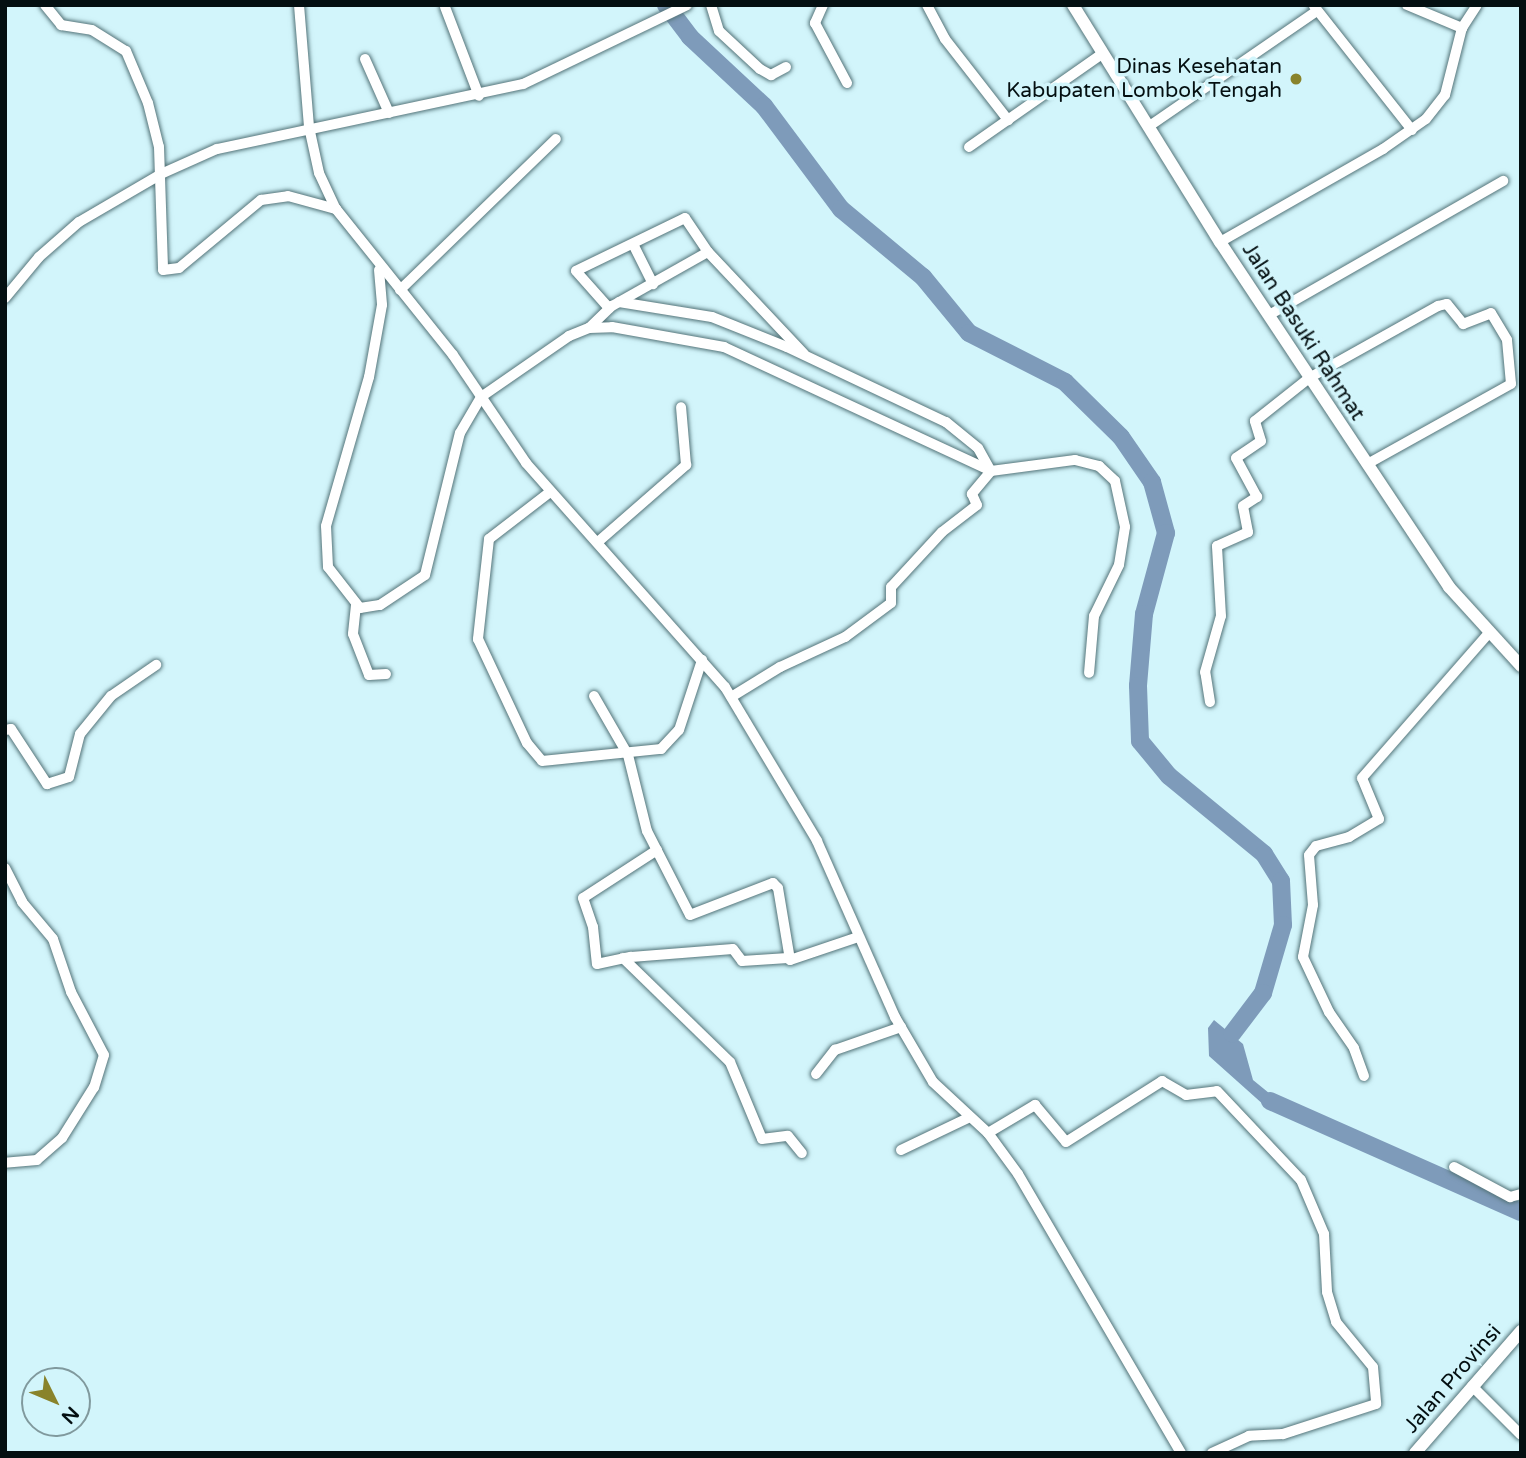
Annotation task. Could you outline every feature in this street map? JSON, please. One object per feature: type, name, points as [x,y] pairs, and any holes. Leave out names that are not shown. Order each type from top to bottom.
[{"type":"main road","name":"Jalan Basuki Rahmat","points":[[1073,5],[1220,242],[1449,587],[1488,634],[1521,666]]},
{"type":"main road","name":"Jalan Provinsi","points":[[1415,1453],[1521,1331]]},
{"type":"street","points":[[45,5],[61,25],[92,30],[122,46],[155,124],[161,174],[161,265],[168,272],[179,268],[261,200],[288,196],[336,209]]},
{"type":"street","points":[[299,5],[309,127],[319,173],[336,209],[378,267],[400,290],[481,397],[550,492],[598,541],[731,697],[821,849],[858,937],[901,1027],[933,1082],[988,1133],[1018,1174],[1181,1453]]},
{"type":"street","points":[[711,5],[719,31],[760,69],[771,75],[786,67]]},
{"type":"street","points":[[823,5],[815,23],[847,83]]},
{"type":"street","points":[[927,5],[945,39],[1008,120]]},
{"type":"street","points":[[1407,5],[1462,28]]},
{"type":"street","points":[[1220,242],[1412,130],[1444,98],[1462,28],[1477,5]]},
{"type":"street","points":[[445,7],[479,96]]},
{"type":"street","points":[[5,298],[38,257],[79,222],[161,174],[234,144],[309,127],[479,96],[523,84],[684,7]]},
{"type":"street","points":[[1148,127],[1315,8],[1412,130]]},
{"type":"street","points":[[970,147],[1102,54]]},
{"type":"street","points":[[365,59],[389,113]]},
{"type":"street","points":[[400,290],[556,139]]},
{"type":"street","points":[[1269,315],[1503,181]]},
{"type":"street","points":[[805,355],[784,328],[708,252],[684,218],[576,272],[614,305],[712,317],[805,355],[946,422],[978,448],[991,471]]},
{"type":"street","points":[[632,244],[653,284]]},
{"type":"street","points":[[378,267],[382,301],[369,377],[326,526],[328,567],[356,605],[369,610],[425,575],[460,433],[481,397],[541,352],[589,328],[614,305],[708,252]]},
{"type":"street","points":[[1210,702],[1205,671],[1220,617],[1217,546],[1247,533],[1243,506],[1257,499],[1236,458],[1261,440],[1255,421],[1309,378],[1442,304],[1451,307],[1463,324],[1490,313],[1495,317],[1507,340],[1511,384],[1367,464]]},
{"type":"street","points":[[589,328],[612,327],[724,347],[991,471],[1075,460],[1099,466],[1115,481],[1124,508],[1124,544],[1119,565],[1094,616],[1089,673]]},
{"type":"street","points":[[598,541],[686,465],[681,407]]},
{"type":"street","points":[[731,697],[780,667],[845,637],[885,608],[892,601],[891,587],[942,532],[977,505],[971,495],[991,471]]},
{"type":"street","points":[[550,492],[489,540],[478,639],[482,655],[527,743],[542,761],[628,755],[661,749],[673,740],[702,660]]},
{"type":"street","points":[[356,605],[353,634],[369,675],[386,674]]},
{"type":"street","points":[[1364,1076],[1354,1048],[1329,1012],[1303,957],[1313,905],[1309,855],[1316,846],[1349,837],[1379,819],[1362,778],[1488,634]]},
{"type":"street","points":[[5,730],[11,729],[47,784],[69,777],[80,734],[111,696],[156,665]]},
{"type":"street","points":[[594,696],[628,755],[635,793],[657,850],[692,916],[768,883],[776,885],[788,958]]},
{"type":"street","points":[[657,850],[583,898],[593,927],[597,964],[623,958],[733,949],[742,961],[788,958],[794,960],[858,937]]},
{"type":"street","points":[[5,868],[22,902],[53,939],[71,992],[104,1055],[94,1087],[62,1138],[37,1160],[5,1163]]},
{"type":"street","points":[[623,958],[730,1062],[762,1139],[788,1136],[802,1153]]},
{"type":"street","points":[[816,1074],[835,1050],[901,1027]]},
{"type":"street","points":[[988,1133],[1035,1105],[1066,1142],[1162,1081],[1182,1094],[1217,1091],[1301,1180],[1324,1234],[1328,1292],[1336,1322],[1373,1367],[1376,1404],[1283,1434],[1249,1436],[1212,1453]]},
{"type":"street","points":[[901,1150],[970,1118]]},
{"type":"street","points":[[1454,1167],[1510,1197],[1521,1194]]},
{"type":"street","points":[[1472,1386],[1521,1435]]},
{"type":"water","points":[[1214,1020],[1243,1044],[1253,1080],[1275,1098],[1265,1106],[1209,1056],[1208,1028]]},
{"type":"waterway","points":[[666,5],[690,37],[764,106],[841,209],[923,277],[969,333],[1065,382],[1121,437],[1152,482],[1166,533],[1144,614],[1138,686],[1140,741],[1169,776],[1264,854],[1281,881],[1283,925],[1263,993],[1232,1034]]},
{"type":"waterway","points":[[1270,1101],[1521,1212]]},
{"type":"place","name":"Dinas Kesehatan Kabupaten Lombok Tengah","points":[[1296,79]]}]
